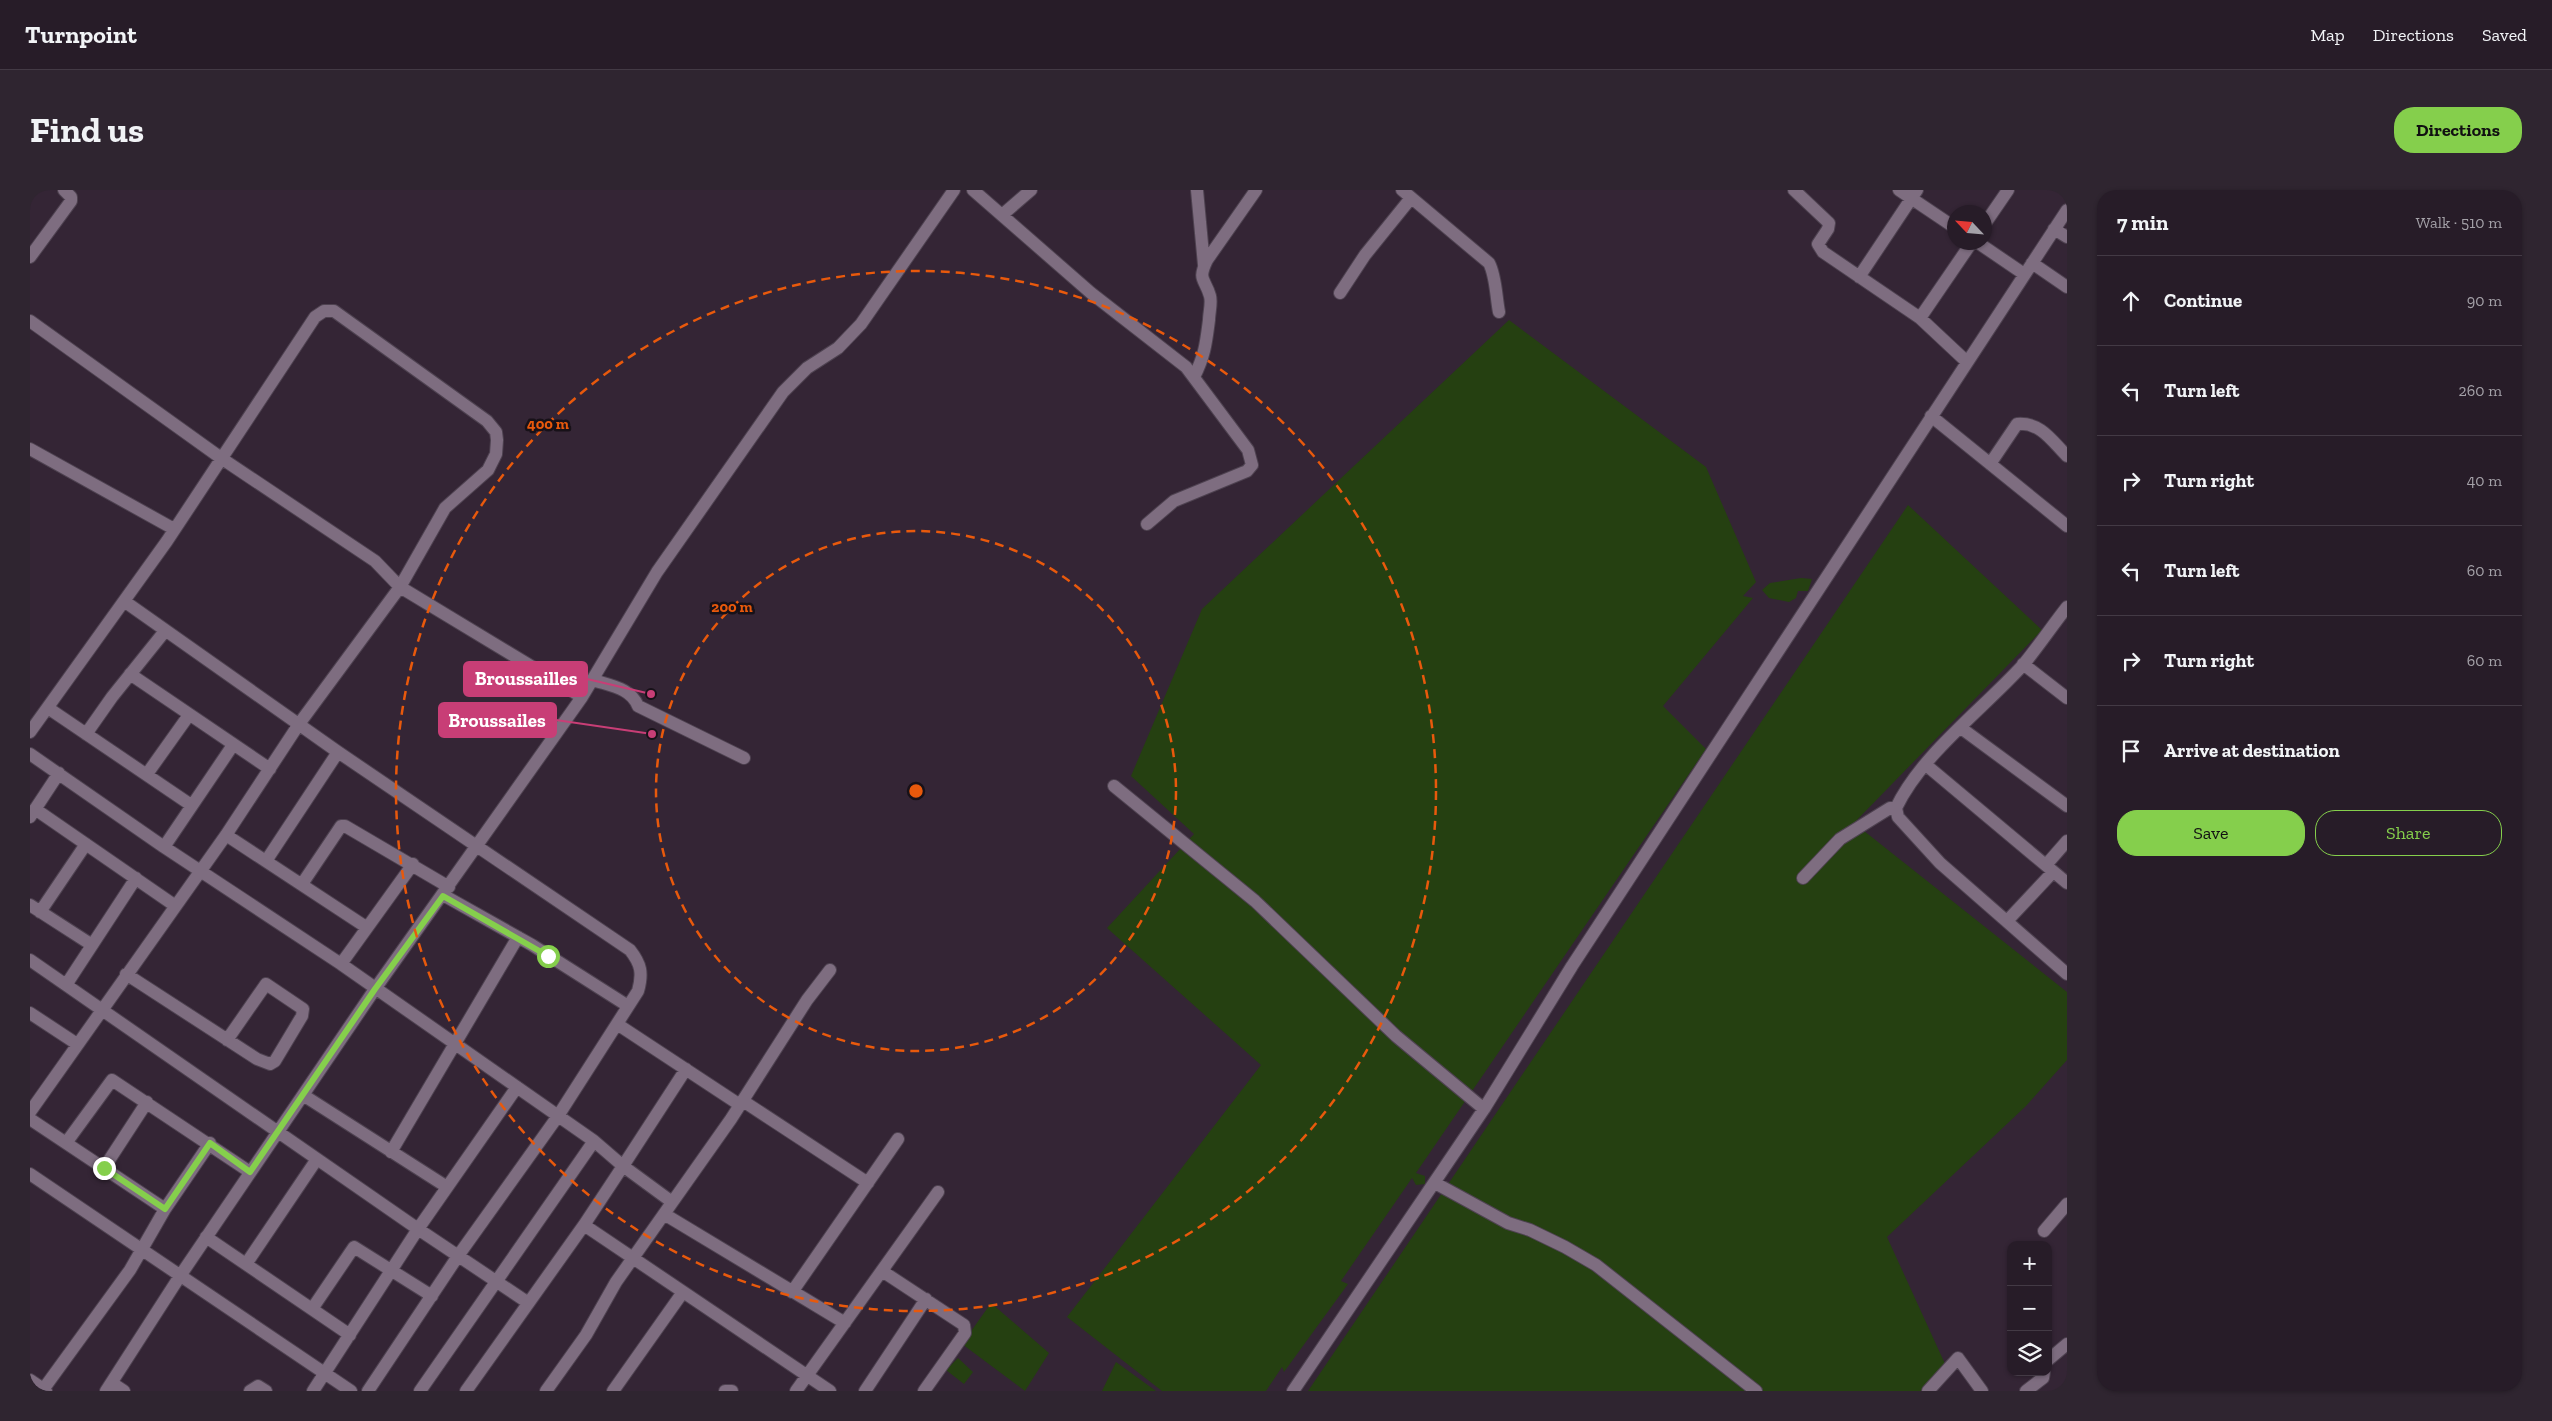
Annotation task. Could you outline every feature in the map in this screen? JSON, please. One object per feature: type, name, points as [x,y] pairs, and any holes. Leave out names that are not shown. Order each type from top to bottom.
[{"type":"street","points":[[30,257],[71,202],[71,197],[64,190]]},
{"type":"street","points":[[124,1391],[109,1387],[180,1276],[375,989],[478,848],[582,697],[658,572],[783,392],[807,368],[838,348],[861,324],[954,190]]},
{"type":"street","points":[[973,190],[1091,293],[1177,359],[1194,377],[1248,450],[1252,465],[1247,471],[1174,501],[1147,524]]},
{"type":"street","points":[[1002,215],[1031,190]]},
{"type":"street","points":[[1194,377],[1207,346],[1211,297],[1201,280],[1204,265],[1197,190]]},
{"type":"street","points":[[1204,265],[1256,190]]},
{"type":"street","points":[[1794,190],[1829,223],[1828,229],[1818,244],[1823,252],[1920,318],[1966,362]]},
{"type":"street","points":[[1899,190],[1914,194],[1947,221]]},
{"type":"street","points":[[1992,213],[2008,190]]},
{"type":"street","points":[[1340,294],[1406,194],[1489,263],[1493,270],[1494,293],[1500,312]]},
{"type":"street","points":[[1859,277],[1914,194]]},
{"type":"street","points":[[1293,1391],[1484,1109],[1572,966],[2067,210]]},
{"type":"street","points":[[2054,229],[2067,237]]},
{"type":"street","points":[[1920,318],[1967,250]]},
{"type":"street","points":[[1992,250],[2067,287]]},
{"type":"street","points":[[30,732],[174,529],[315,318],[324,311],[334,311],[488,421],[496,432],[496,454],[488,470],[445,508],[400,587],[299,724],[226,836],[200,869],[30,1112]]},
{"type":"street","points":[[30,321],[221,458],[375,561],[400,587],[582,697]]},
{"type":"street","points":[[1931,416],[2067,526]]},
{"type":"street","points":[[1990,464],[2017,424],[2040,428],[2067,456]]},
{"type":"street","points":[[30,449],[174,529]]},
{"type":"street","points":[[124,601],[338,752],[630,950],[640,962],[642,976],[638,991],[558,1116],[458,1256],[368,1391]]},
{"type":"street","points":[[2067,607],[2023,664],[1926,765],[1902,794],[1896,808],[1898,817],[1920,843],[2067,974]]},
{"type":"street","points":[[86,734],[130,674],[166,631]]},
{"type":"street","points":[[2023,664],[2067,698]]},
{"type":"street","points":[[130,674],[270,769]]},
{"type":"street","points":[[593,680],[627,691],[634,696],[638,706],[744,758]]},
{"type":"street","points":[[48,708],[191,805]]},
{"type":"street","points":[[147,774],[189,715]]},
{"type":"street","points":[[1961,728],[2067,806]]},
{"type":"street","points":[[164,847],[233,745]]},
{"type":"street","points":[[266,861],[338,752]]},
{"type":"street","points":[[30,754],[164,847],[341,964],[594,1141],[672,1202]]},
{"type":"street","points":[[1926,765],[2067,883]]},
{"type":"street","points":[[58,773],[33,813],[86,844],[174,906]]},
{"type":"street","points":[[1114,786],[1255,901],[1396,1036],[1484,1109]]},
{"type":"street","points":[[1804,878],[1840,839],[1890,808],[1896,808]]},
{"type":"street","points":[[302,884],[341,826],[351,829],[413,864],[446,891],[628,1006]]},
{"type":"street","points":[[226,836],[366,927]]},
{"type":"street","points":[[2007,922],[2050,868],[2067,841]]},
{"type":"street","points":[[86,844],[35,909],[92,945]]},
{"type":"street","points":[[341,964],[413,864]]},
{"type":"street","points":[[66,985],[136,878]]},
{"type":"street","points":[[391,1152],[518,937]]},
{"type":"street","points":[[30,960],[418,1229],[527,1302]]},
{"type":"street","points":[[546,1391],[586,1335],[632,1258],[741,1103],[807,1000],[830,970]]},
{"type":"street","points":[[126,974],[227,1040],[265,1064],[270,1064],[302,1016],[303,1009],[266,984],[227,1040]]},
{"type":"street","points":[[30,1029],[33,1015],[77,1044]]},
{"type":"street","points":[[617,1024],[868,1183]]},
{"type":"street","points":[[466,1391],[527,1302],[584,1225],[686,1069]]},
{"type":"street","points":[[66,1143],[110,1080],[210,1143],[250,1172]]},
{"type":"street","points":[[313,1391],[418,1229],[517,1087]]},
{"type":"street","points":[[303,1095],[447,1187]]},
{"type":"street","points":[[104,1168],[147,1102]]},
{"type":"street","points":[[30,1119],[165,1209]]},
{"type":"street","points":[[792,1292],[898,1139]]},
{"type":"street","points":[[420,1391],[594,1141]]},
{"type":"street","points":[[30,1380],[43,1390],[90,1327],[143,1250],[165,1209],[210,1143]]},
{"type":"street","points":[[246,1264],[317,1158]]},
{"type":"street","points":[[30,1174],[351,1391]]},
{"type":"street","points":[[1435,1183],[1508,1224],[1530,1230],[1566,1247],[1596,1265],[1756,1391]]},
{"type":"street","points":[[796,1391],[938,1192]]},
{"type":"street","points":[[2044,1231],[2067,1204]]},
{"type":"street","points":[[664,1214],[845,1323]]},
{"type":"street","points":[[584,1225],[830,1391]]},
{"type":"street","points":[[206,1237],[350,1335]]},
{"type":"street","points":[[312,1309],[352,1248],[358,1249],[432,1296]]},
{"type":"street","points":[[882,1272],[960,1322],[965,1329],[924,1391]]},
{"type":"street","points":[[613,1391],[683,1292]]},
{"type":"street","points":[[865,1391],[926,1299]]},
{"type":"street","points":[[2052,1357],[2067,1344]]},
{"type":"street","points":[[1928,1391],[1958,1358],[1982,1391]]},
{"type":"street","points":[[2026,1391],[2044,1378],[2044,1376]]},
{"type":"street","points":[[250,1391],[258,1386],[266,1391]]},
{"type":"street","points":[[725,1391],[732,1391]]},
{"type":"green space","points":[[1509,320],[1706,467],[1756,582],[1743,596],[1753,598],[1663,706],[1706,749],[1416,1173],[1425,1176],[1425,1184],[1416,1185],[1412,1178],[1341,1281],[1348,1284],[1284,1372],[1282,1367],[1266,1391],[1162,1391],[1067,1317],[1261,1065],[1107,928],[1194,834],[1131,776],[1202,609]]},
{"type":"green space","points":[[1908,505],[2042,630],[1854,823],[2067,992],[2067,1060],[2026,1106],[1887,1237],[1946,1366],[1923,1391],[1308,1391]]},
{"type":"green space","points":[[1801,578],[1812,579],[1808,591],[1798,591],[1796,598],[1789,602],[1769,598],[1762,590],[1770,583]]},
{"type":"green space","points":[[991,1303],[1049,1353],[1025,1391],[962,1344]]},
{"type":"green space","points":[[958,1358],[973,1372],[964,1384],[946,1370]]},
{"type":"green space","points":[[1116,1362],[1156,1391],[1102,1391]]},
{"type":"place","name":"Broussailles","points":[[651,694]]},
{"type":"place","name":"Broussailes","points":[[652,734]]},
{"type":"route","points":[[104,1168],[165,1209],[210,1143],[250,1172],[375,989],[443,896],[532,945],[548,956]]}]
